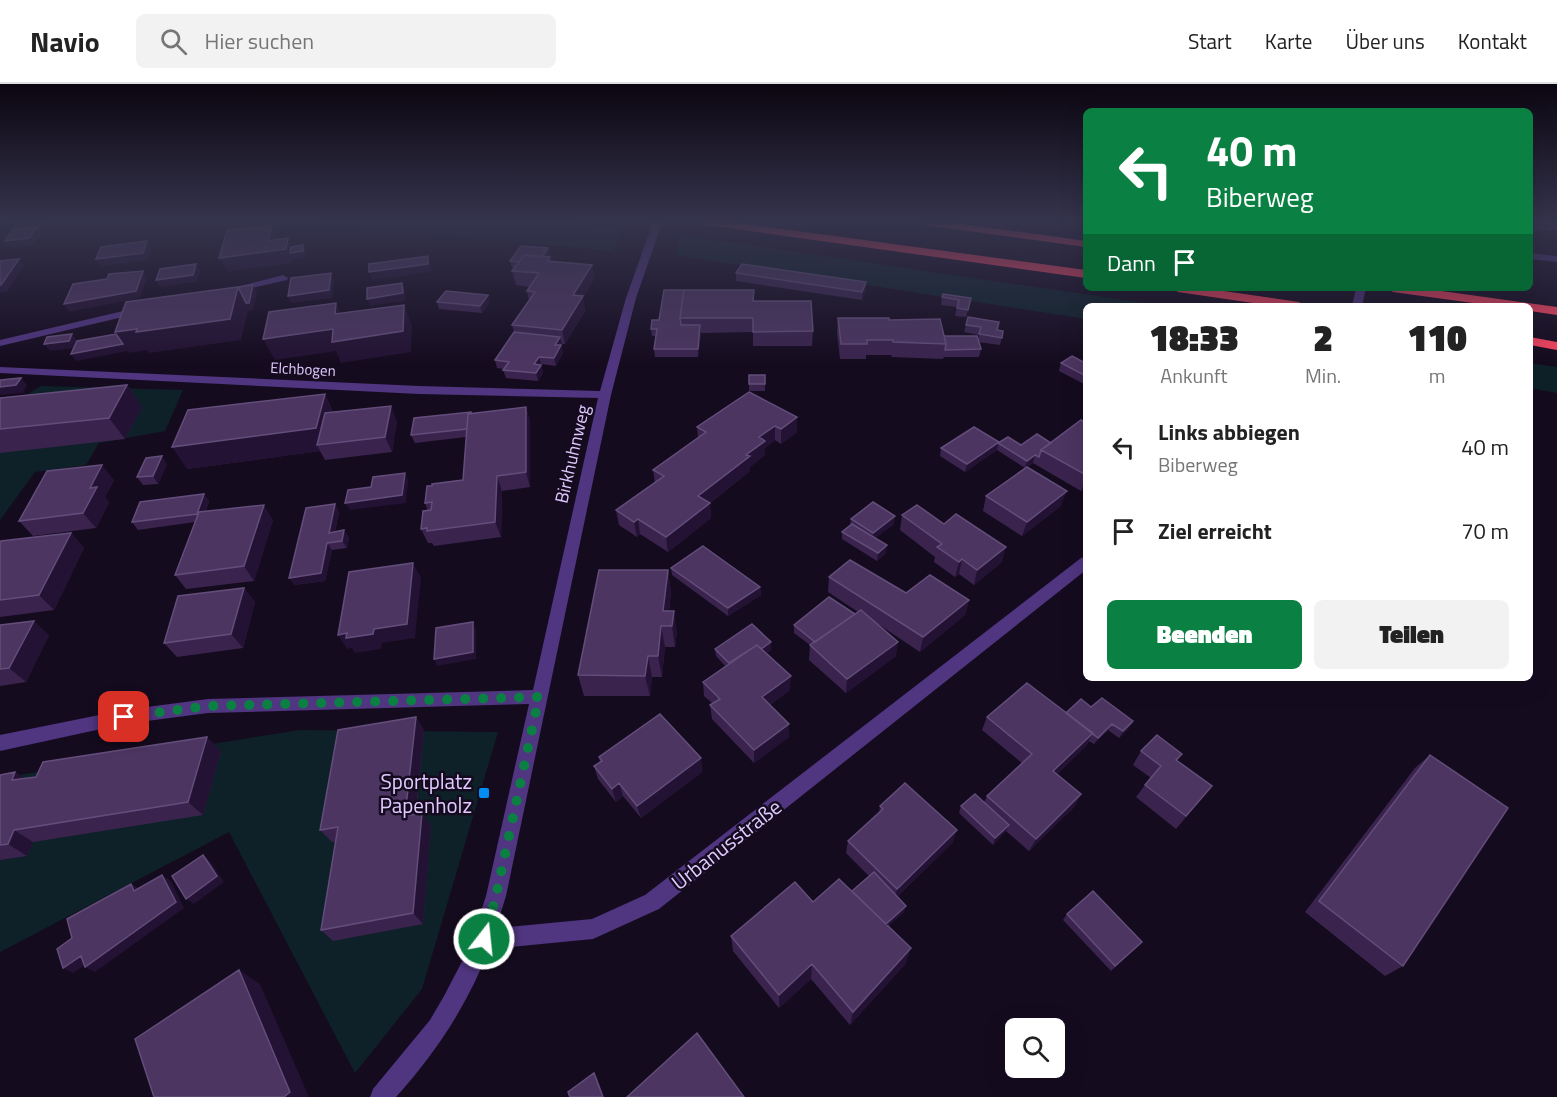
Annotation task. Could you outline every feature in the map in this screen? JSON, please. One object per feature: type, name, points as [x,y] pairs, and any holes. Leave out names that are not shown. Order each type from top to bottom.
[{"type":"highway","points":[[1052,269],[1083,274]]},
{"type":"highway","points":[[1198,291],[1279,303]]},
{"type":"highway","points":[[1415,291],[1501,303]]},
{"type":"highway","points":[[1533,307],[1557,311]]},
{"type":"highway","points":[[1533,342],[1557,346]]},
{"type":"street","name":"Birkhuhnweg","points":[[484,939],[496,896],[605,395],[641,269]]},
{"type":"street","points":[[213,294],[283,278]]},
{"type":"street","points":[[0,343],[154,307]]},
{"type":"street","name":"Elchbogen","points":[[0,370],[420,390],[605,395]]},
{"type":"street","name":"Urbanusstraße","points":[[484,939],[593,929],[652,902],[1083,564]]},
{"type":"street","points":[[0,743],[124,717],[208,706],[539,697]]},
{"type":"street","points":[[381,1097],[410,1067],[443,1021],[484,939]]},
{"type":"shaded area","points":[[767,269],[915,269],[1145,303],[1083,303],[1083,319]]},
{"type":"shaded area","points":[[1533,363],[1557,367],[1557,393],[1533,389]]},
{"type":"shaded area","points":[[41,386],[183,390],[165,431],[99,443],[86,465],[35,472],[0,520],[0,403],[20,399]]},
{"type":"shaded area","points":[[300,730],[498,732],[422,989],[355,1073],[229,832],[0,952],[0,778]]},
{"type":"building","points":[[0,269],[12,269],[1,285]]},
{"type":"building","points":[[160,269],[195,269],[193,275],[156,280]]},
{"type":"building","points":[[369,269],[389,269],[369,272]]},
{"type":"building","points":[[589,269],[573,295],[583,296],[562,330],[512,325],[535,292],[527,291],[539,273],[512,271]]},
{"type":"building","points":[[738,269],[778,269],[866,282],[862,292],[736,273]]},
{"type":"building","points":[[143,271],[136,291],[64,304],[73,284],[107,279],[109,274]]},
{"type":"building","points":[[331,273],[329,290],[288,296],[291,278]]},
{"type":"building","points":[[402,283],[403,293],[367,299],[367,288]]},
{"type":"building","points":[[253,285],[249,303],[246,303],[238,287]]},
{"type":"building","points":[[238,287],[230,319],[136,332],[137,329],[115,332],[126,302]]},
{"type":"building","points":[[664,290],[684,290],[681,325],[700,325],[698,349],[654,349],[657,329],[651,329],[652,320],[659,320]]},
{"type":"building","points":[[684,290],[754,290],[753,301],[811,301],[813,331],[753,332],[753,318],[680,318]]},
{"type":"building","points":[[446,291],[488,295],[480,306],[437,302]]},
{"type":"building","points":[[943,294],[971,298],[968,310],[957,308],[959,300],[942,297]]},
{"type":"building","points":[[336,303],[335,314],[404,305],[403,331],[332,342],[333,329],[263,339],[269,312]]},
{"type":"building","points":[[968,317],[999,322],[997,330],[1003,331],[1002,338],[979,334],[981,327],[966,325]]},
{"type":"building","points":[[838,318],[940,319],[946,344],[867,340],[867,344],[841,344]]},
{"type":"building","points":[[514,332],[560,337],[555,345],[561,345],[554,358],[539,357],[534,364],[541,365],[536,373],[503,370],[509,362],[495,360]]},
{"type":"building","points":[[72,334],[69,341],[44,344],[47,337]]},
{"type":"building","points":[[116,334],[123,344],[71,354],[77,341]]},
{"type":"building","points":[[944,336],[977,336],[981,349],[945,350]]},
{"type":"building","points":[[1072,356],[1083,362],[1083,374],[1061,363]]},
{"type":"building","points":[[749,375],[765,375],[765,384],[749,384]]},
{"type":"building","points":[[21,378],[16,385],[0,387],[0,380]]},
{"type":"building","points":[[127,385],[109,418],[0,429],[0,398]]},
{"type":"building","points":[[749,392],[797,417],[781,429],[775,426],[759,437],[765,441],[746,455],[750,456],[698,496],[710,503],[666,537],[638,519],[634,522],[616,510],[664,476],[653,470],[706,432],[697,427]]},
{"type":"building","points":[[325,394],[316,428],[172,447],[188,410]]},
{"type":"building","points":[[391,406],[385,437],[317,445],[325,413]]},
{"type":"building","points":[[526,407],[526,472],[497,476],[495,522],[427,531],[427,528],[421,529],[423,511],[431,510],[432,502],[425,503],[427,486],[463,480],[468,414]]},
{"type":"building","points":[[471,412],[468,414],[467,429],[411,435],[414,418]]},
{"type":"building","points":[[1081,420],[1083,421],[1083,473],[1041,450]]},
{"type":"building","points":[[974,427],[999,442],[967,464],[941,448]]},
{"type":"building","points":[[1037,434],[1051,443],[1041,450],[1039,457],[1035,455],[1027,461],[998,443],[1008,437],[1021,445]]},
{"type":"building","points":[[162,456],[153,476],[137,477],[146,458]]},
{"type":"building","points":[[102,465],[90,488],[97,487],[83,513],[19,521],[47,471]]},
{"type":"building","points":[[1027,467],[1067,491],[1027,522],[986,496]]},
{"type":"building","points":[[405,473],[402,495],[345,503],[348,490],[371,487],[373,477]]},
{"type":"building","points":[[204,494],[197,514],[132,522],[140,502]]},
{"type":"building","points":[[873,502],[895,516],[873,533],[851,519]]},
{"type":"building","points":[[335,504],[329,533],[344,530],[342,541],[327,543],[321,573],[289,578],[306,508]]},
{"type":"building","points":[[264,505],[244,566],[175,575],[199,512]]},
{"type":"building","points":[[917,505],[944,524],[956,514],[1006,547],[977,570],[962,559],[959,562],[937,547],[942,544],[902,515]]},
{"type":"building","points":[[852,524],[887,545],[878,553],[842,532]]},
{"type":"building","points":[[71,533],[39,595],[0,600],[1,541]]},
{"type":"building","points":[[703,546],[760,587],[728,608],[671,568]]},
{"type":"building","points":[[850,560],[906,593],[930,575],[969,600],[923,637],[829,577]]},
{"type":"building","points":[[413,563],[407,624],[374,629],[373,634],[346,638],[347,633],[338,635],[349,572]]},
{"type":"building","points":[[599,570],[668,570],[663,611],[674,611],[672,626],[661,626],[658,656],[648,656],[645,676],[578,675]]},
{"type":"building","points":[[244,588],[231,634],[164,643],[178,596]]},
{"type":"building","points":[[829,597],[855,614],[815,642],[794,625]]},
{"type":"building","points":[[861,610],[898,642],[847,679],[810,645]]},
{"type":"building","points":[[34,621],[9,668],[0,669],[0,625]]},
{"type":"building","points":[[473,622],[473,652],[434,659],[436,628]]},
{"type":"building","points":[[752,624],[771,642],[761,649],[757,645],[729,663],[715,649]]},
{"type":"building","points":[[757,645],[791,676],[762,697],[789,724],[754,750],[710,705],[720,699],[703,682]]},
{"type":"building","points":[[1027,683],[1093,733],[1053,771],[1081,794],[1036,839],[987,796],[1032,754],[987,717]]},
{"type":"building","points":[[1102,698],[1133,721],[1123,731],[1112,724],[1098,738],[1066,713],[1081,699],[1091,707]]},
{"type":"building","points":[[660,714],[701,758],[637,806],[619,783],[612,789],[594,766],[602,761],[599,757]]},
{"type":"building","points":[[416,717],[405,816],[422,813],[413,913],[321,930],[338,827],[320,830],[338,730]]},
{"type":"building","points":[[1157,735],[1182,754],[1176,760],[1212,786],[1186,816],[1145,785],[1161,766],[1141,751]]},
{"type":"building","points":[[207,737],[188,802],[14,830],[8,844],[0,845],[0,775],[15,772],[12,780],[36,777],[43,762]]},
{"type":"building","points":[[1430,755],[1508,808],[1403,966],[1319,901]]},
{"type":"building","points":[[905,783],[957,830],[897,889],[848,841],[883,809],[880,806]]},
{"type":"building","points":[[975,794],[1009,825],[995,838],[961,806]]},
{"type":"building","points":[[203,855],[217,876],[186,899],[172,876]]},
{"type":"building","points":[[874,872],[906,906],[886,924],[852,891]]},
{"type":"building","points":[[162,875],[176,902],[85,967],[81,956],[63,968],[57,949],[72,938],[67,919],[131,884],[134,891]]},
{"type":"building","points":[[839,879],[911,948],[853,1012],[812,964],[779,995],[731,936],[795,882],[813,902]]},
{"type":"building","points":[[1093,891],[1142,942],[1115,966],[1067,914]]},
{"type":"building","points":[[239,970],[290,1092],[284,1097],[154,1097],[135,1039]]},
{"type":"building","points":[[697,1033],[744,1097],[627,1097]]},
{"type":"building","points":[[594,1073],[603,1097],[570,1097],[568,1092]]},
{"type":"place","name":"Sportplatz Papenholz","points":[[484,793]]},
{"type":"route","points":[[124,717],[208,706],[539,697],[496,896],[484,939]]}]
